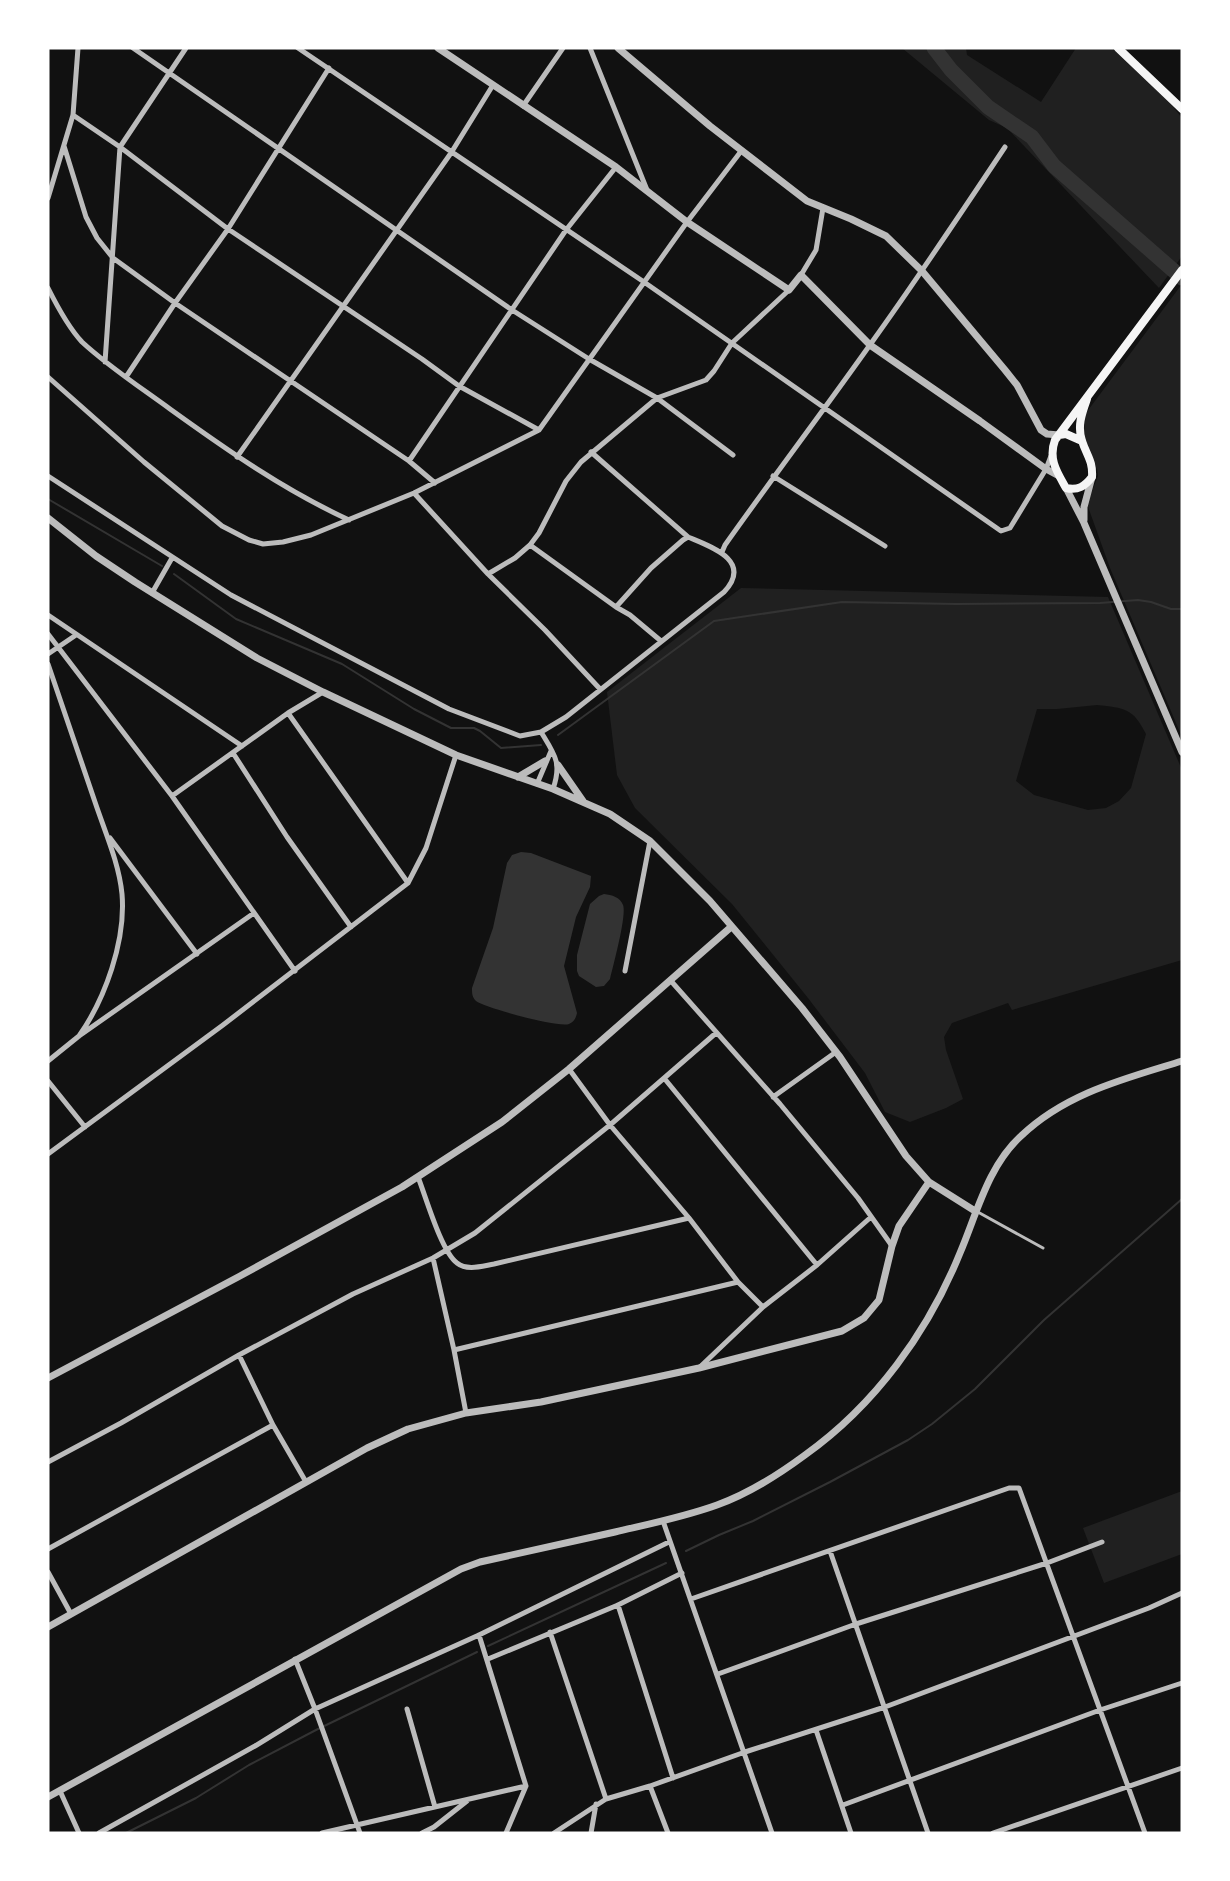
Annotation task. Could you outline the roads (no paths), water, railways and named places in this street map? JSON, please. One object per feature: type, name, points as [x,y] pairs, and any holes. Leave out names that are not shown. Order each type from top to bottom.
[{"type":"main road","points":[[1118,48],[1182,109]]},
{"type":"main road","points":[[1162,88],[1182,101]]},
{"type":"main road","points":[[1087,399],[1081,416],[1080,430],[1082,441],[1093,464],[1092,477],[1081,488],[1066,488],[1051,456],[1053,446],[1059,435],[1182,270]]},
{"type":"main road","points":[[1059,435],[1066,434],[1082,441]]},
{"type":"street","points":[[48,198],[73,115],[78,48]]},
{"type":"street","points":[[133,48],[512,310],[589,359],[657,398],[733,456]]},
{"type":"street","points":[[105,362],[120,147],[186,48]]},
{"type":"street","points":[[298,48],[644,282],[1001,531],[1010,528],[1046,469],[1051,456]]},
{"type":"street","points":[[438,48],[615,167],[687,222],[789,290]]},
{"type":"street","points":[[523,106],[564,48]]},
{"type":"street","points":[[590,48],[648,192]]},
{"type":"street","points":[[618,48],[807,201],[886,236],[922,271],[1017,385],[1041,430],[1047,435],[1059,435]]},
{"type":"street","points":[[126,377],[175,303],[228,230],[329,68]]},
{"type":"street","points":[[237,457],[451,153],[493,85]]},
{"type":"street","points":[[73,115],[120,147],[228,230],[459,386],[539,430]]},
{"type":"street","points":[[64,146],[86,217],[113,258],[289,382],[409,461],[435,483]]},
{"type":"street","points":[[722,552],[773,476],[922,271],[1005,147]]},
{"type":"street","points":[[48,377],[144,462],[236,535],[263,543],[283,542],[310,535],[414,493],[539,430],[687,222],[742,150]]},
{"type":"street","points":[[409,461],[566,230],[615,167]]},
{"type":"street","points":[[488,574],[515,558],[530,545],[539,533],[566,481],[591,452],[657,398],[706,380],[732,343],[789,290],[801,276],[816,250],[823,208]]},
{"type":"street","points":[[801,276],[870,345],[1059,476]]},
{"type":"street","points":[[48,288],[66,320],[81,340],[105,362],[237,457],[280,484],[349,520]]},
{"type":"street","points":[[48,476],[172,558],[267,615],[449,709],[520,736],[541,732],[566,717],[731,585],[734,569],[730,560],[722,552],[688,537],[591,452]]},
{"type":"street","points":[[773,476],[885,546]]},
{"type":"street","points":[[1084,523],[1084,507],[1092,477]]},
{"type":"street","points":[[1066,488],[1084,523],[1182,752]]},
{"type":"street","points":[[414,493],[488,574],[600,689]]},
{"type":"street","points":[[48,518],[96,556],[257,658],[322,692],[456,755],[553,789],[610,814],[650,841],[710,901],[802,1008],[836,1052],[906,1156],[929,1182],[975,1211]]},
{"type":"street","points":[[616,607],[651,568],[688,537]]},
{"type":"street","points":[[530,545],[630,615],[661,641]]},
{"type":"street","points":[[152,593],[172,558]]},
{"type":"street","points":[[48,615],[242,746]]},
{"type":"street","points":[[48,634],[172,796],[296,971]]},
{"type":"street","points":[[48,654],[76,634]]},
{"type":"street","points":[[48,664],[105,831],[119,876],[122,896],[115,954],[106,988],[91,1019],[79,1036]]},
{"type":"street","points":[[172,796],[288,713],[322,692]]},
{"type":"street","points":[[288,713],[408,883]]},
{"type":"street","points":[[541,732],[558,765],[585,803]]},
{"type":"street","points":[[537,784],[550,751]]},
{"type":"street","points":[[233,753],[287,837],[351,927]]},
{"type":"street","points":[[48,1154],[296,971],[408,883],[426,848],[456,755]]},
{"type":"street","points":[[518,777],[545,761]]},
{"type":"street","points":[[553,789],[558,774],[558,765]]},
{"type":"street","points":[[105,831],[197,954]]},
{"type":"street","points":[[625,971],[650,841]]},
{"type":"street","points":[[48,1061],[79,1036],[254,913]]},
{"type":"street","points":[[48,1378],[240,1276],[418,1177],[502,1122],[569,1069],[731,927]]},
{"type":"street","points":[[671,981],[858,1197],[892,1246]]},
{"type":"street","points":[[48,1462],[239,1355],[353,1294],[433,1258],[475,1233],[610,1125],[716,1033]]},
{"type":"street","points":[[773,1097],[836,1052]]},
{"type":"street","points":[[48,1797],[460,1569],[480,1562],[663,1521],[718,1505],[750,1490],[806,1455],[857,1410],[903,1357],[928,1321],[993,1174],[1006,1152],[1019,1137],[1056,1108],[1092,1090],[1182,1061]]},
{"type":"street","points":[[569,1069],[610,1125],[689,1218],[738,1282],[763,1307]]},
{"type":"street","points":[[664,1078],[818,1265]]},
{"type":"street","points":[[48,1081],[85,1127]]},
{"type":"street","points":[[418,1177],[446,1249],[458,1264],[471,1268],[689,1218]]},
{"type":"street","points":[[48,1627],[387,1437],[466,1413],[541,1402],[699,1368],[830,1335],[854,1325],[864,1318],[879,1300],[892,1246],[906,1214],[929,1182]]},
{"type":"street","points":[[699,1368],[763,1307],[818,1265],[871,1217]]},
{"type":"street","points":[[433,1258],[466,1413]]},
{"type":"street","points":[[454,1350],[738,1282]]},
{"type":"street","points":[[239,1355],[273,1425],[306,1482]]},
{"type":"street","points":[[48,1549],[273,1425]]},
{"type":"street","points":[[691,1599],[1014,1487],[1021,1492],[1145,1833]]},
{"type":"street","points":[[663,1521],[772,1833]]},
{"type":"street","points":[[99,1833],[315,1709],[479,1635],[669,1542]]},
{"type":"street","points":[[718,1674],[856,1624],[1047,1563],[1102,1542]]},
{"type":"street","points":[[830,1551],[928,1833]]},
{"type":"street","points":[[48,1572],[71,1614]]},
{"type":"street","points":[[488,1659],[618,1605],[682,1573]]},
{"type":"street","points":[[554,1833],[606,1799],[885,1707],[1182,1593]]},
{"type":"street","points":[[618,1605],[673,1778]]},
{"type":"street","points":[[550,1632],[606,1799]]},
{"type":"street","points":[[479,1635],[526,1786],[506,1833]]},
{"type":"street","points":[[295,1659],[360,1833]]},
{"type":"street","points":[[843,1805],[1100,1710],[1182,1683]]},
{"type":"street","points":[[408,1709],[435,1807]]},
{"type":"street","points":[[816,1730],[852,1833]]},
{"type":"street","points":[[993,1833],[1130,1788],[1182,1768]]},
{"type":"street","points":[[322,1833],[526,1786]]},
{"type":"street","points":[[650,1786],[668,1833]]},
{"type":"street","points":[[60,1791],[79,1833]]},
{"type":"street","points":[[422,1833],[434,1827],[468,1800]]},
{"type":"street","points":[[591,1833],[596,1804]]},
{"type":"lane","points":[[975,1211],[1043,1248]]},
{"type":"waterway","points":[[934,48],[951,70],[988,107],[1032,137],[1054,166],[1182,278]]},
{"type":"waterway","points":[[48,499],[162,566]]},
{"type":"waterway","points":[[174,574],[236,619],[342,664],[414,709],[451,728],[474,728],[501,748],[541,745]]},
{"type":"waterway","points":[[558,735],[714,621],[842,602],[956,604],[1100,603],[1138,600],[1171,609],[1182,609]]},
{"type":"waterway","points":[[686,1551],[753,1521],[830,1482],[908,1440],[932,1424],[975,1389],[1044,1320],[1182,1199]]},
{"type":"waterway","points":[[488,1646],[666,1563]]},
{"type":"waterway","points":[[126,1833],[196,1798],[249,1765],[316,1730],[477,1652]]}]
